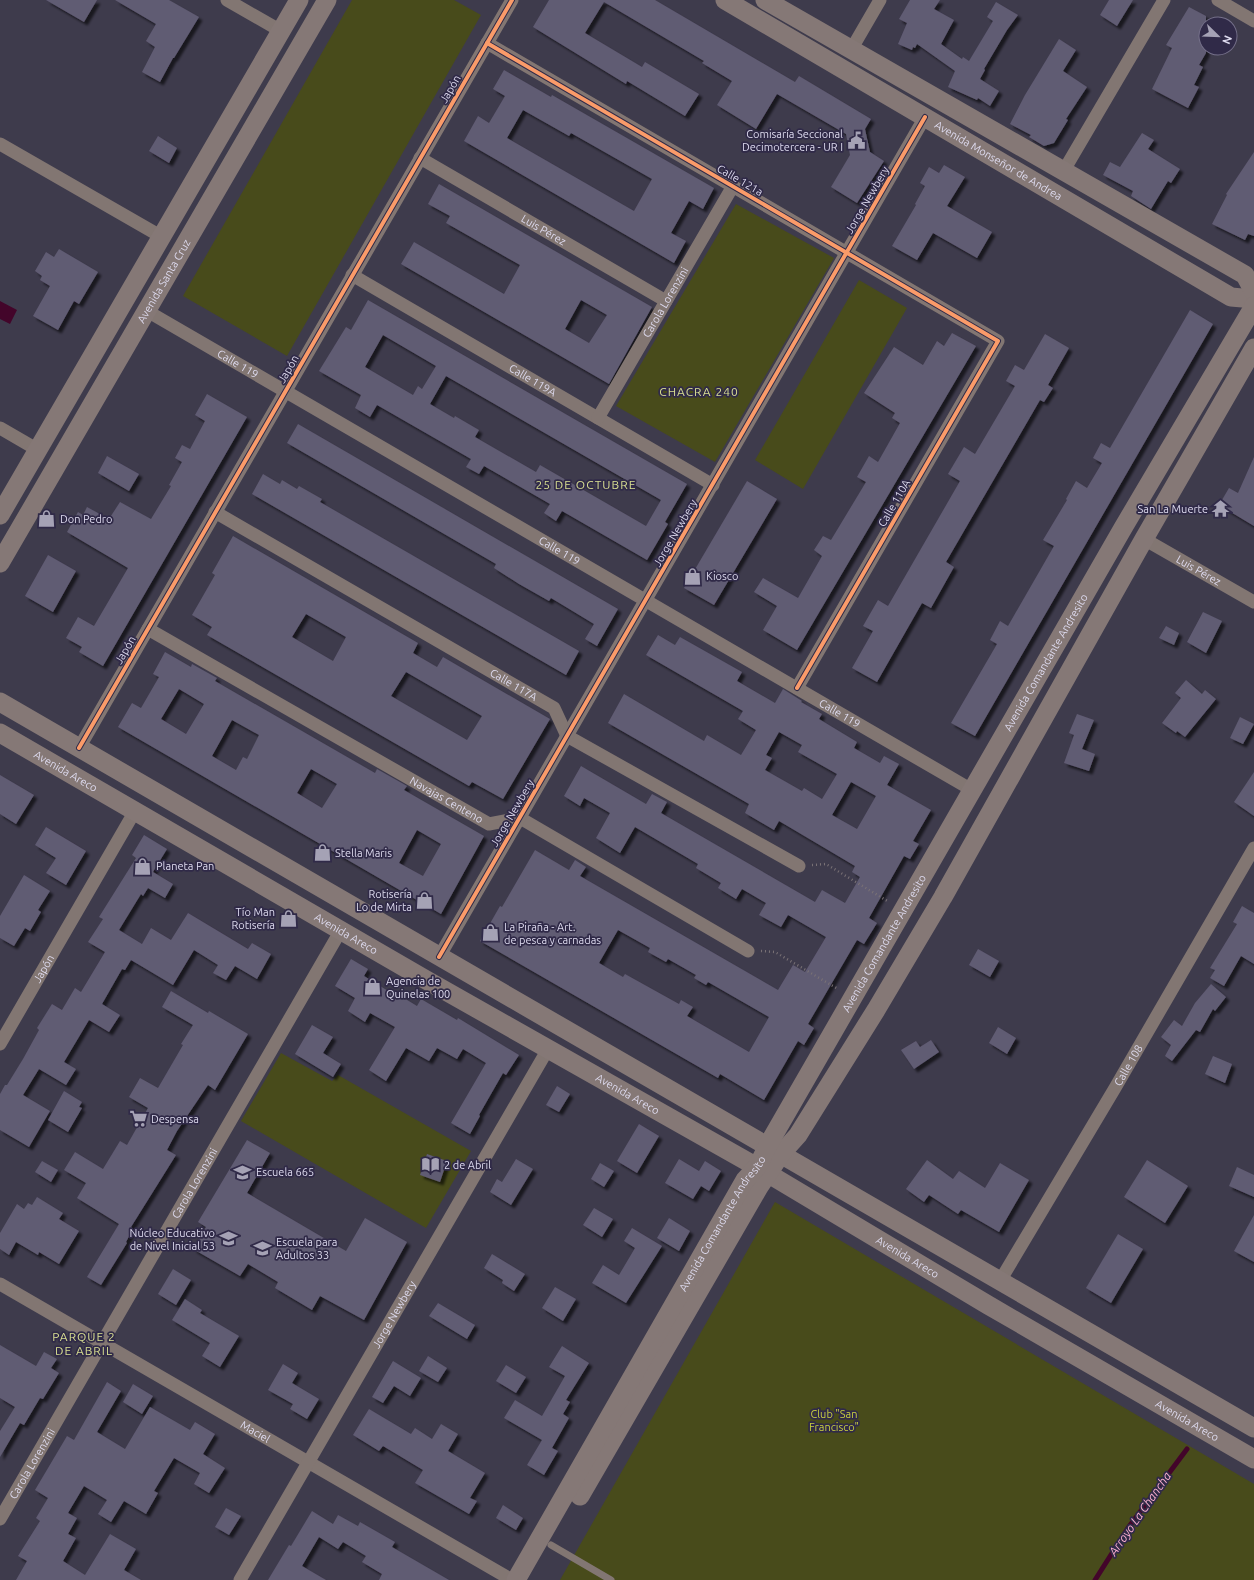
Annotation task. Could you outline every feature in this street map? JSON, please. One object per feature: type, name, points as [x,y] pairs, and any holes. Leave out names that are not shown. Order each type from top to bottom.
[{"type":"main road","points":[[0,515],[300,0]]},
{"type":"main road","name":"Avenida Santa Cruz","points":[[0,563],[327,0]]},
{"type":"main road","name":"Avenida Monseñor de Andrea","points":[[725,0],[1231,297],[1254,299]]},
{"type":"main road","name":"Avenida Monseñor de Andrea","points":[[765,0],[1244,275],[1254,292]]},
{"type":"main road","name":"Avenida Comandante Andresito","points":[[531,1580],[774,1150],[852,998],[1127,521],[1254,306]]},
{"type":"main road","name":"Avenida Comandante Andresito","points":[[774,1150],[798,1135],[876,1010],[943,897],[1254,348]]},
{"type":"main road","points":[[0,702],[1254,1428]]},
{"type":"main road","name":"Avenida Areco","points":[[0,733],[548,1049],[762,1170],[994,1308],[1254,1459]]},
{"type":"main road","name":"Avenida Comandante Andresito","points":[[516,1580],[745,1180],[762,1170]]},
{"type":"street","points":[[227,0],[281,31]]},
{"type":"street","name":"Japón","points":[[79,748],[512,0]]},
{"type":"street","points":[[851,50],[880,0]]},
{"type":"street","points":[[1063,172],[1164,0]]},
{"type":"street","points":[[1218,0],[1254,21]]},
{"type":"street","name":"Calle 121a","points":[[487,43],[984,332]]},
{"type":"street","name":"Jorge Newbery","points":[[439,956],[925,117]]},
{"type":"street","points":[[0,144],[162,237]]},
{"type":"street","name":"Luis Pérez","points":[[420,158],[666,301]]},
{"type":"street","name":"Carola Lorenzini","points":[[598,418],[733,186]]},
{"type":"street","name":"Calle 119A","points":[[352,275],[713,485]]},
{"type":"street","name":"Calle 119","points":[[147,310],[972,790]]},
{"type":"street","name":"Calle 110A","points":[[797,688],[998,341],[984,332]]},
{"type":"street","points":[[0,428],[38,450]]},
{"type":"street","name":"Calle 117A","points":[[216,512],[554,708],[567,736]]},
{"type":"street","name":"Luis Pérez","points":[[1144,540],[1254,602]]},
{"type":"street","name":"Navajas Centeno","points":[[148,629],[488,824],[520,818]]},
{"type":"street","points":[[567,736],[799,866]]},
{"type":"street","name":"Japón","points":[[0,1044],[135,811]]},
{"type":"street","points":[[520,818],[748,951]]},
{"type":"street","name":"Calle 108","points":[[1000,1281],[1115,1088],[1254,848]]},
{"type":"street","name":"Carola Lorenzini","points":[[0,1519],[341,930]]},
{"type":"street","name":"Jorge Newbery","points":[[240,1580],[548,1049]]},
{"type":"street","name":"Maciel","points":[[0,1284],[309,1461],[512,1580]]},
{"type":"lane","points":[[551,1545],[612,1580]]},
{"type":"path","points":[[799,866],[826,864],[903,911]]},
{"type":"path","points":[[748,951],[775,952],[852,998]]},
{"type":"green space","points":[[352,0],[454,0],[481,15],[287,356],[183,296]]},
{"type":"green space","points":[[736,204],[834,258],[715,462],[616,406]]},
{"type":"green space","points":[[859,280],[907,308],[803,489],[755,460]]},
{"type":"green space","points":[[281,1053],[332,1081],[338,1075],[471,1151],[426,1228],[241,1121]]},
{"type":"green space","name":"Club \"San Francisco\"","points":[[775,1202],[1254,1484],[1254,1580],[560,1580]]},
{"type":"shaded area","points":[[0,301],[17,310],[10,324],[0,319]]},
{"type":"building","points":[[46,0],[97,0],[84,22]]},
{"type":"building","points":[[115,0],[169,0],[199,17],[173,58],[160,82],[142,72],[155,47],[146,41],[156,24]]},
{"type":"building","points":[[549,0],[655,0],[795,82],[799,76],[871,119],[865,129],[870,152],[884,161],[857,203],[831,187],[850,155],[846,134],[777,94],[756,129],[717,105],[732,81],[702,63],[704,61],[604,2],[585,33],[642,67],[645,62],[699,94],[685,116],[627,81],[626,84],[533,27]]},
{"type":"building","points":[[910,0],[940,0],[934,9],[954,20],[941,44],[962,59],[963,57],[969,61],[993,21],[987,17],[996,2],[1018,15],[1007,30],[984,69],[985,70],[980,79],[999,91],[990,106],[978,98],[977,100],[948,87],[955,71],[917,44],[912,50],[898,44],[907,23],[899,19]]},
{"type":"building","points":[[1109,0],[1133,0],[1117,26],[1100,15]]},
{"type":"building","points":[[1189,7],[1206,16],[1198,16],[1198,56],[1204,56],[1199,65],[1203,67],[1194,85],[1199,87],[1188,108],[1152,89],[1172,48],[1166,45]]},
{"type":"building","points":[[1059,39],[1076,50],[1063,71],[1087,87],[1066,119],[1068,120],[1054,143],[1044,146],[1029,137],[1031,135],[1010,124],[1025,95]]},
{"type":"building","points":[[504,70],[551,97],[552,95],[714,188],[703,209],[689,201],[671,233],[686,241],[674,263],[464,141],[478,116],[489,123],[505,96],[493,89]],"holes":[[[523,110],[569,136],[571,133],[652,179],[634,211],[507,138]]]},
{"type":"building","points":[[1142,133],[1154,140],[1148,149],[1180,169],[1171,183],[1168,181],[1151,209],[1131,196],[1133,191],[1103,175],[1110,162],[1120,167]]},
{"type":"building","points":[[158,136],[177,148],[169,163],[149,151]]},
{"type":"building","points":[[1254,152],[1254,236],[1248,234],[1245,240],[1212,224],[1227,195],[1226,194]]},
{"type":"building","points":[[944,165],[965,177],[947,206],[992,232],[977,258],[933,233],[917,260],[892,246],[916,205],[915,204],[925,186],[920,183],[929,167],[939,173]]},
{"type":"building","points":[[439,184],[652,307],[609,384],[401,264],[414,242],[504,294],[520,265],[446,223],[450,216],[428,204]],"holes":[[[581,300],[607,315],[589,343],[565,329]]]},
{"type":"building","points":[[59,249],[98,272],[79,304],[74,301],[58,330],[33,316],[50,286],[40,280],[42,276],[35,271],[46,252],[54,257]]},
{"type":"building","points":[[368,300],[687,484],[665,522],[668,524],[647,560],[562,511],[556,521],[544,513],[550,504],[484,466],[479,474],[466,467],[471,459],[377,405],[370,417],[355,408],[361,395],[319,371],[346,327],[351,330]],"holes":[[[383,335],[436,366],[422,389],[418,386],[413,395],[365,367]],[[446,376],[661,500],[646,526],[540,465],[536,472],[475,437],[479,430],[430,404]]]},
{"type":"building","points":[[1190,310],[1213,324],[975,736],[951,723],[997,644],[990,640],[1000,621],[1008,626],[1054,546],[1043,540],[1067,500],[1066,499],[1076,481],[1087,488],[1102,463],[1093,458],[1101,443],[1110,448]]},
{"type":"building","points":[[952,333],[976,346],[797,650],[763,630],[777,606],[754,592],[763,578],[798,598],[822,556],[814,550],[823,536],[831,540],[866,482],[857,477],[869,456],[878,462],[900,423],[892,418],[895,413],[864,393],[894,347],[923,365],[937,341],[944,346]]},
{"type":"building","points":[[1045,334],[1069,348],[1048,385],[1053,388],[1044,402],[1040,400],[946,562],[954,567],[931,608],[922,603],[877,682],[852,668],[873,631],[863,626],[878,600],[888,606],[960,481],[948,474],[964,447],[975,454],[1015,386],[1006,381],[1015,365],[1024,370]]},
{"type":"building","points":[[207,394],[247,417],[103,666],[79,652],[82,647],[66,638],[78,617],[94,626],[128,568],[67,532],[78,512],[83,515],[87,507],[109,519],[120,502],[151,519],[171,486],[169,485],[182,462],[175,458],[182,445],[190,449],[205,421],[195,415]]},
{"type":"building","points":[[298,424],[618,609],[597,646],[585,639],[594,624],[551,598],[549,601],[519,584],[494,568],[496,564],[287,443]]},
{"type":"building","points":[[107,456],[139,474],[129,491],[98,473]]},
{"type":"building","points":[[1254,457],[1254,526],[1219,505],[1229,488],[1238,493]]},
{"type":"building","points":[[263,474],[280,484],[282,480],[297,489],[299,486],[322,499],[320,502],[579,651],[566,675],[252,494]]},
{"type":"building","points":[[747,481],[777,499],[714,605],[684,588]]},
{"type":"building","points":[[233,536],[418,643],[413,653],[437,667],[443,657],[550,719],[503,799],[472,782],[469,786],[207,635],[212,627],[192,615],[215,575],[212,573]],"holes":[[[306,614],[346,637],[333,661],[292,637]],[[406,672],[482,716],[467,740],[391,696]]]},
{"type":"building","points":[[48,555],[76,571],[53,612],[25,596]]},
{"type":"building","points":[[1203,612],[1222,621],[1206,653],[1187,642]]},
{"type":"building","points":[[1166,626],[1179,633],[1174,645],[1159,638]]},
{"type":"building","points":[[658,635],[675,645],[680,637],[742,672],[737,681],[775,703],[783,689],[802,701],[801,702],[822,714],[819,719],[857,742],[854,748],[880,763],[884,756],[899,764],[887,785],[931,810],[913,841],[919,844],[910,859],[904,856],[869,918],[877,923],[864,944],[857,940],[808,1024],[814,1028],[804,1045],[798,1041],[764,1100],[720,1074],[718,1078],[480,941],[500,906],[502,907],[535,850],[569,870],[575,860],[586,867],[580,876],[778,990],[793,965],[805,972],[826,937],[788,915],[781,927],[759,915],[766,903],[742,889],[736,899],[718,888],[721,883],[696,868],[698,864],[635,827],[620,853],[596,838],[610,813],[584,798],[580,806],[564,796],[581,766],[646,804],[652,794],[667,802],[661,813],[815,902],[822,890],[845,903],[860,877],[852,872],[855,866],[779,821],[774,830],[745,813],[749,804],[608,723],[624,694],[704,741],[707,735],[741,755],[756,730],[738,719],[743,711],[646,655]],"holes":[[[779,732],[802,745],[798,752],[837,774],[822,799],[804,788],[802,791],[765,770],[772,758],[766,755]],[[851,782],[876,796],[857,829],[832,815]],[[618,930],[650,948],[648,952],[666,962],[668,959],[696,975],[694,978],[706,985],[708,982],[769,1017],[749,1052],[687,1016],[693,1007],[681,1000],[679,1004],[625,974],[623,977],[599,963]]]},
{"type":"building","points":[[165,652],[191,667],[192,664],[217,678],[215,681],[375,773],[377,769],[407,786],[404,790],[484,836],[441,914],[118,727],[132,703],[141,708],[159,677],[153,674]],"holes":[[[179,689],[204,704],[186,734],[161,719]],[[232,720],[259,735],[247,759],[243,757],[236,770],[212,756]],[[311,769],[337,784],[322,808],[297,793]],[[417,830],[441,844],[423,876],[399,863]]]},
{"type":"building","points":[[1186,680],[1202,694],[1205,690],[1216,699],[1185,737],[1177,731],[1176,733],[1162,723],[1181,698],[1175,693]]},
{"type":"building","points":[[1077,714],[1094,720],[1082,749],[1095,754],[1089,771],[1064,763],[1074,735],[1069,733]]},
{"type":"building","points":[[1240,717],[1254,724],[1243,744],[1230,738]]},
{"type":"building","points":[[1254,772],[1254,816],[1234,802]]},
{"type":"building","points":[[0,775],[34,795],[16,824],[0,814]]},
{"type":"building","points":[[46,827],[86,851],[66,885],[46,873],[56,858],[35,845]]},
{"type":"building","points":[[144,835],[167,849],[153,872],[173,884],[165,898],[148,888],[143,896],[141,894],[119,930],[142,944],[151,928],[171,940],[188,913],[248,949],[252,943],[271,954],[257,979],[235,966],[226,980],[213,973],[218,965],[194,950],[173,985],[131,960],[125,970],[122,969],[102,1004],[120,1015],[109,1032],[89,1020],[64,1062],[76,1069],[66,1085],[39,1069],[23,1095],[50,1111],[29,1147],[0,1130],[0,1094],[23,1059],[39,1030],[37,1028],[52,1004],[62,1010],[75,988],[81,992],[105,952],[88,942],[103,919],[99,917],[136,858],[132,855]]},
{"type":"building","points":[[24,875],[50,891],[38,910],[41,912],[30,931],[25,928],[14,946],[0,938],[0,916]]},
{"type":"building","points":[[1242,906],[1254,913],[1254,964],[1241,956],[1224,986],[1210,978],[1215,970],[1210,968],[1237,924],[1233,922]]},
{"type":"building","points":[[978,949],[999,961],[990,977],[969,965]]},
{"type":"building","points":[[351,959],[368,969],[364,976],[393,994],[394,992],[417,1006],[421,999],[457,1020],[458,1018],[519,1055],[506,1075],[503,1073],[470,1134],[451,1123],[486,1063],[463,1049],[457,1059],[437,1048],[429,1061],[406,1048],[386,1081],[369,1070],[395,1027],[370,1013],[365,1022],[348,1011],[355,998],[335,986]]},
{"type":"building","points":[[1211,984],[1226,997],[1215,1011],[1213,1009],[1200,1032],[1196,1030],[1172,1061],[1165,1056],[1171,1045],[1161,1037],[1174,1020],[1182,1026],[1195,1003]]},
{"type":"building","points":[[171,991],[248,1034],[215,1090],[208,1085],[177,1131],[167,1150],[176,1155],[131,1227],[133,1229],[126,1242],[127,1243],[101,1285],[87,1277],[119,1224],[77,1198],[86,1183],[64,1170],[75,1152],[103,1169],[120,1141],[127,1145],[148,1108],[129,1097],[140,1078],[158,1088],[183,1045],[181,1044],[193,1025],[162,1007]]},
{"type":"building","points":[[312,1025],[333,1037],[323,1053],[341,1064],[333,1077],[295,1054]]},
{"type":"building","points":[[998,1027],[1016,1038],[1007,1054],[989,1043]]},
{"type":"building","points":[[931,1040],[939,1052],[914,1069],[901,1050],[916,1041],[920,1047]]},
{"type":"building","points":[[1213,1056],[1232,1064],[1225,1083],[1205,1074]]},
{"type":"building","points":[[557,1086],[570,1094],[559,1112],[546,1105]]},
{"type":"building","points":[[64,1091],[82,1102],[79,1107],[82,1108],[68,1132],[48,1120]]},
{"type":"building","points":[[639,1124],[659,1136],[637,1173],[617,1161]]},
{"type":"building","points":[[247,1140],[270,1153],[247,1193],[346,1251],[365,1218],[407,1242],[364,1320],[320,1296],[312,1310],[275,1288],[278,1282],[248,1264],[240,1276],[193,1249],[206,1227],[198,1222]]},
{"type":"building","points":[[427,1154],[447,1161],[440,1182],[420,1175]]},
{"type":"building","points":[[516,1159],[533,1169],[511,1205],[490,1192],[497,1179],[502,1182]]},
{"type":"building","points":[[679,1159],[699,1171],[705,1161],[721,1171],[709,1191],[701,1186],[693,1199],[665,1183]]},
{"type":"building","points":[[927,1160],[953,1179],[959,1171],[985,1188],[1000,1163],[1029,1180],[999,1232],[961,1210],[958,1214],[929,1195],[924,1202],[906,1189]]},
{"type":"building","points":[[1147,1160],[1188,1186],[1165,1223],[1124,1197]]},
{"type":"building","points":[[42,1161],[58,1170],[51,1182],[35,1172]]},
{"type":"building","points":[[600,1163],[614,1171],[604,1187],[591,1179]]},
{"type":"building","points":[[1237,1167],[1254,1175],[1254,1197],[1229,1186]]},
{"type":"building","points":[[37,1197],[63,1213],[59,1219],[79,1231],[59,1264],[39,1252],[38,1255],[16,1242],[9,1255],[0,1249],[0,1233],[17,1204],[24,1209],[28,1203],[32,1205]]},
{"type":"building","points":[[594,1208],[613,1219],[602,1237],[583,1225]]},
{"type":"building","points":[[1254,1215],[1254,1262],[1234,1251]]},
{"type":"building","points":[[669,1218],[690,1231],[679,1251],[657,1238]]},
{"type":"building","points":[[632,1228],[662,1246],[626,1303],[592,1283],[603,1265],[619,1275],[635,1248],[624,1241]]},
{"type":"building","points":[[1118,1234],[1143,1249],[1111,1303],[1086,1288]]},
{"type":"building","points":[[492,1254],[525,1274],[514,1291],[502,1283],[503,1280],[484,1268]]},
{"type":"building","points":[[173,1269],[191,1280],[176,1305],[158,1294]]},
{"type":"building","points":[[555,1287],[576,1299],[563,1321],[542,1308]]},
{"type":"building","points":[[185,1299],[202,1310],[200,1313],[239,1336],[220,1367],[202,1356],[210,1343],[172,1320]]},
{"type":"building","points":[[438,1303],[475,1325],[467,1339],[429,1316]]},
{"type":"building","points":[[0,1345],[36,1366],[44,1352],[57,1359],[51,1368],[59,1373],[43,1399],[40,1398],[24,1425],[20,1423],[0,1457],[0,1431],[15,1407],[0,1398]]},
{"type":"building","points":[[562,1346],[589,1363],[566,1400],[570,1402],[563,1414],[569,1418],[552,1448],[558,1451],[544,1475],[527,1465],[542,1440],[504,1418],[515,1400],[542,1416],[565,1376],[549,1367]]},
{"type":"building","points":[[428,1356],[447,1368],[438,1382],[419,1371]]},
{"type":"building","points":[[393,1361],[421,1378],[410,1396],[394,1386],[383,1403],[372,1397]]},
{"type":"building","points":[[283,1364],[298,1373],[292,1383],[319,1399],[307,1419],[290,1409],[293,1404],[268,1390]]},
{"type":"building","points":[[506,1365],[526,1377],[516,1393],[496,1381]]},
{"type":"building","points":[[107,1382],[121,1391],[97,1432],[125,1449],[150,1407],[190,1430],[195,1422],[215,1434],[203,1454],[225,1468],[209,1493],[194,1484],[200,1473],[174,1458],[154,1491],[158,1493],[146,1514],[124,1501],[111,1522],[98,1514],[107,1500],[84,1486],[68,1513],[77,1518],[68,1534],[76,1538],[63,1561],[85,1575],[110,1534],[136,1549],[124,1570],[141,1580],[16,1580],[27,1561],[18,1556],[40,1521],[36,1518],[48,1498],[35,1490],[67,1436],[74,1440]]},
{"type":"building","points":[[133,1384],[153,1396],[142,1414],[123,1402]]},
{"type":"building","points":[[369,1409],[411,1434],[415,1428],[432,1439],[441,1424],[458,1434],[448,1451],[485,1473],[470,1498],[477,1501],[469,1514],[415,1483],[423,1470],[383,1446],[379,1451],[353,1435]]},
{"type":"building","points":[[503,1505],[523,1518],[516,1530],[496,1518]]},
{"type":"building","points":[[226,1508],[241,1516],[229,1535],[215,1527]]},
{"type":"building","points":[[312,1511],[333,1524],[338,1515],[358,1526],[360,1522],[395,1542],[392,1547],[449,1580],[379,1580],[382,1574],[362,1562],[366,1556],[343,1542],[338,1549],[319,1537],[302,1566],[326,1580],[268,1580]]},
{"type":"waterway","name":"Arroyo La Chancha","points":[[1095,1580],[1128,1528],[1187,1449]]},
{"type":"cycle path","points":[[79,748],[512,0]]},
{"type":"cycle path","points":[[487,43],[998,341],[797,688]]},
{"type":"cycle path","points":[[439,957],[925,117]]},
{"type":"place","name":"Comisaría Seccional Decimotercera - UR I","points":[[856,140]]},
{"type":"place","name":"San La Muerte","points":[[1221,509]]},
{"type":"place","name":"Don Pedro","points":[[47,519]]},
{"type":"place","name":"Kiosco","points":[[693,576]]},
{"type":"place","name":"Stella Maris","points":[[322,853]]},
{"type":"place","name":"Planeta Pan","points":[[143,866]]},
{"type":"place","name":"Rotisería Lo de Mirta","points":[[425,900]]},
{"type":"place","name":"Tío Man Rotisería","points":[[288,918]]},
{"type":"place","name":"La Piraña - Art. de pesca y carnadas","points":[[491,933]]},
{"type":"place","name":"Agencia de Quinelas 100","points":[[373,987]]},
{"type":"place","name":"Despensa","points":[[138,1119]]},
{"type":"place","name":"2 de Abril","points":[[431,1165]]},
{"type":"place","name":"Escuela 665","points":[[243,1172]]},
{"type":"place","name":"Núcleo Educativo de Nivel Inicial 53","points":[[228,1239]]},
{"type":"place","name":"Escuela para Adultos 33","points":[[263,1248]]},
{"type":"district","name":"CHACRA 240","points":[[699,392]]},
{"type":"district","name":"25 DE OCTUBRE","points":[[586,485]]},
{"type":"district","name":"PARQUE 2 DE ABRIL","points":[[84,1344]]}]
